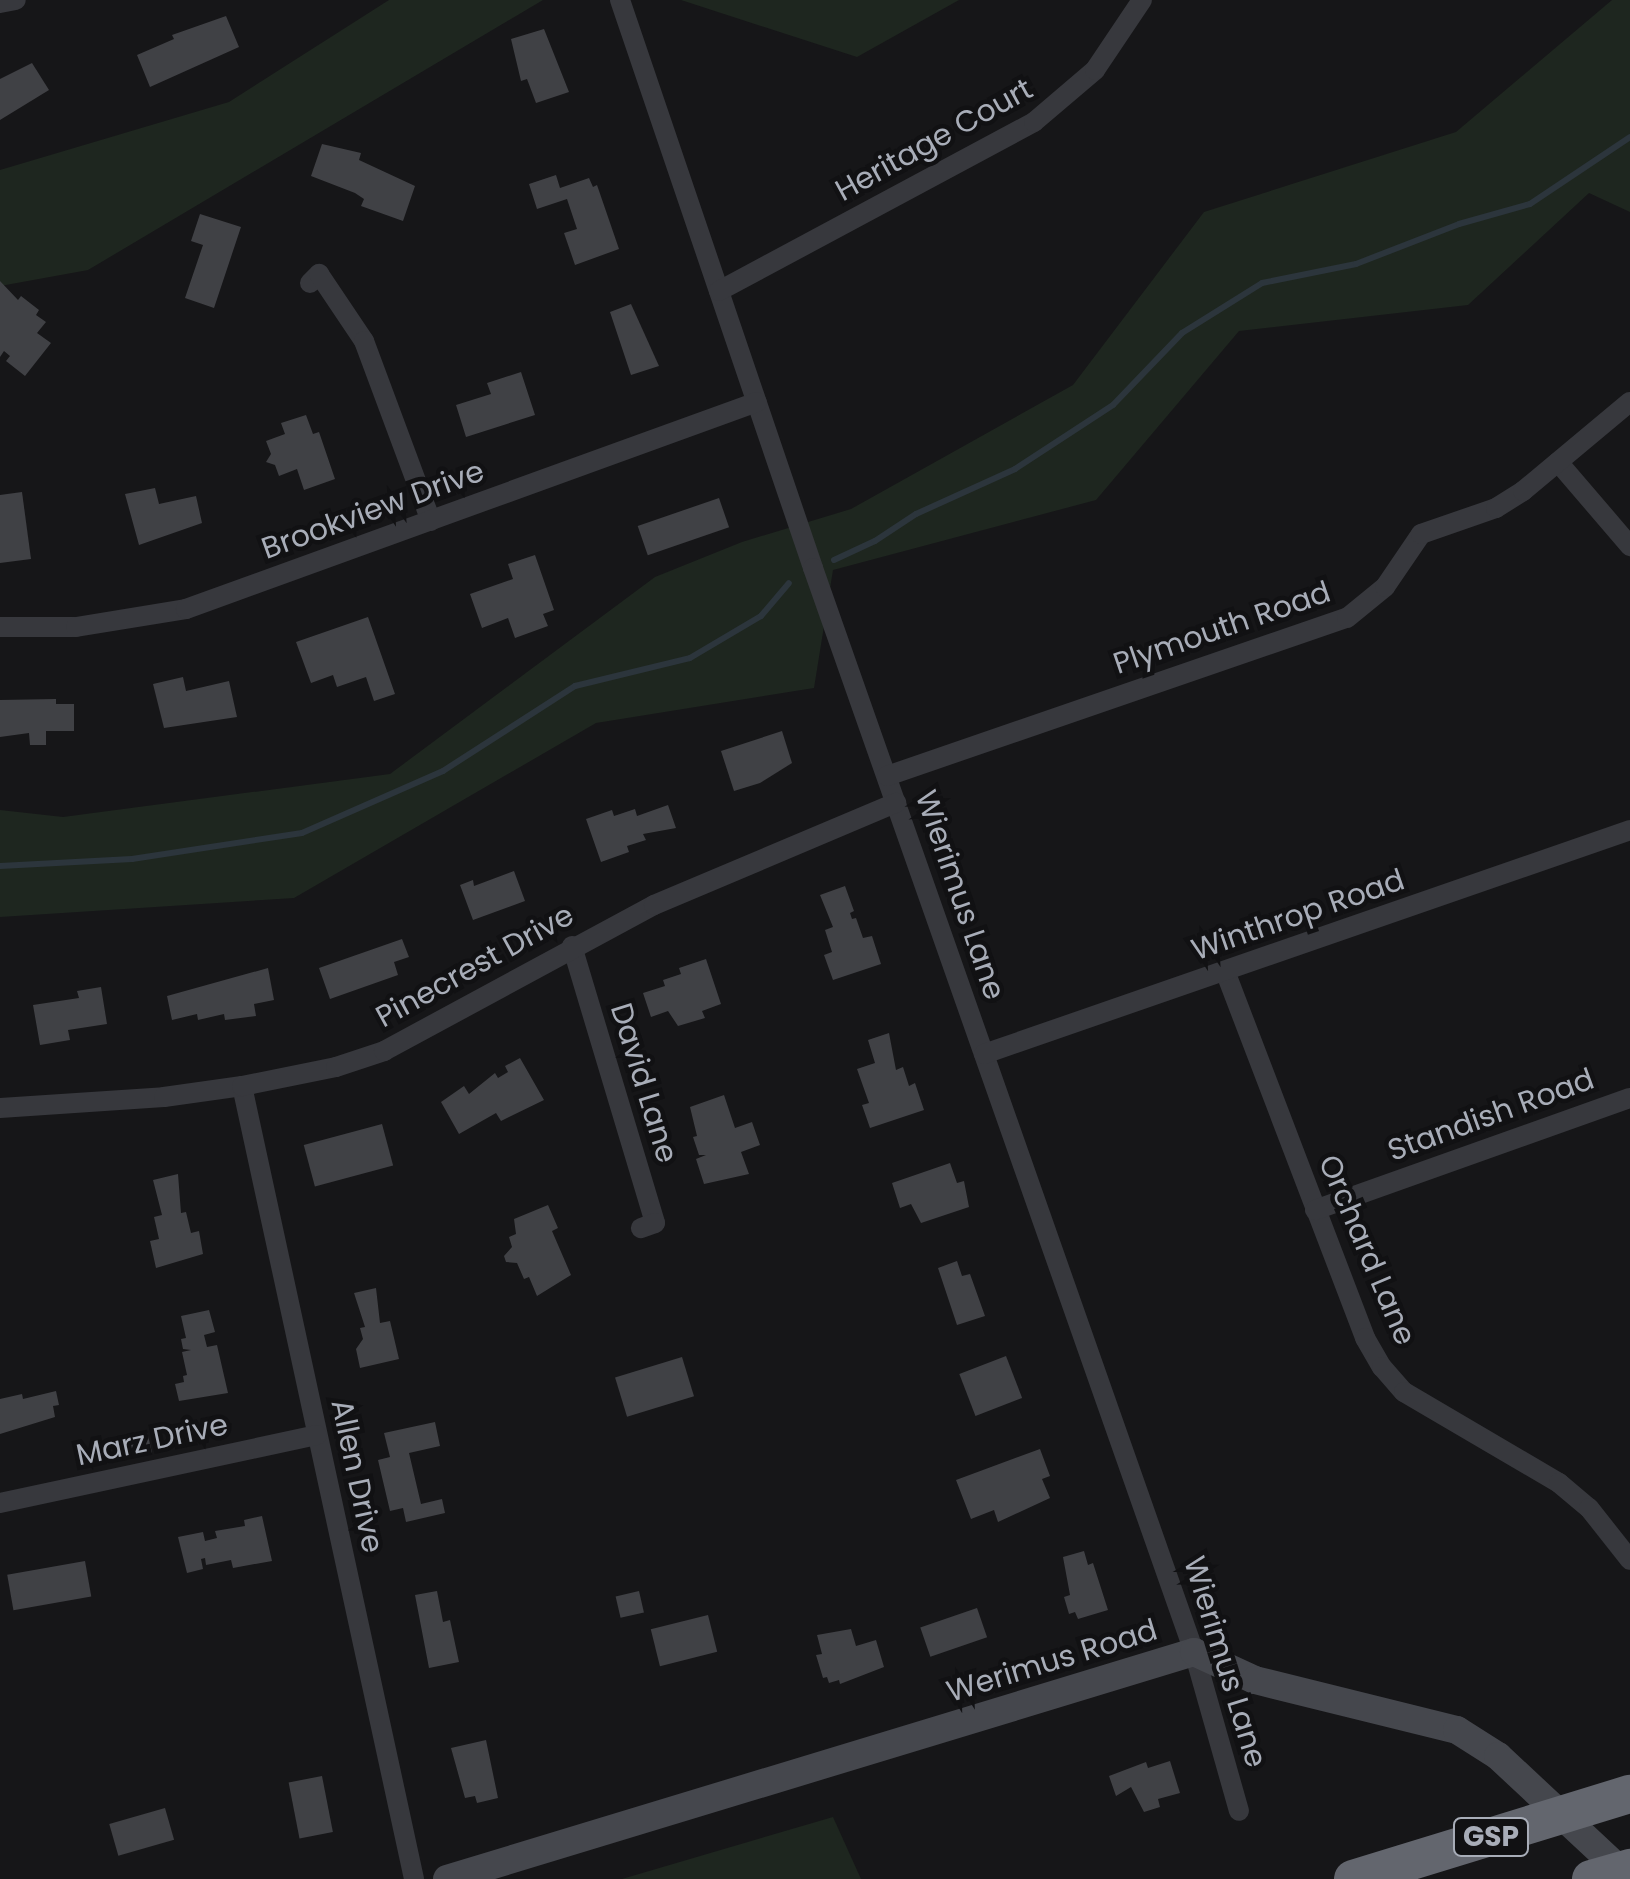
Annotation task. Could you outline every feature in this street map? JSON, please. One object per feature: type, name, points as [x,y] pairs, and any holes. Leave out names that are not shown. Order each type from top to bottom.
[{"type":"highway","name":"GSP","points":[[1353,1879],[1630,1794]]},
{"type":"highway","points":[[1591,1879],[1630,1868]]},
{"type":"main road","name":"Werimus Road","points":[[447,1879],[1194,1652],[1255,1680],[1416,1716],[1457,1730],[1498,1756],[1630,1879]]},
{"type":"street","points":[[0,3],[16,0]]},
{"type":"street","name":"Wierimus Lane","points":[[620,0],[886,776],[1194,1652],[1239,1812]]},
{"type":"street","name":"Heritage Court","points":[[719,291],[1034,122],[1095,70],[1142,0]]},
{"type":"street","points":[[310,282],[319,274],[364,342],[431,521]]},
{"type":"street","name":"Brookview Drive","points":[[0,627],[76,627],[186,609],[757,402]]},
{"type":"street","name":"Plymouth Road","points":[[886,776],[1347,618],[1386,587],[1421,534],[1496,508],[1630,402]]},
{"type":"street","points":[[1558,462],[1630,546]]},
{"type":"street","name":"Pinecrest Drive","points":[[0,1108],[97,1103],[242,1086],[319,1071],[384,1051],[654,905],[896,802]]},
{"type":"street","name":"Winthrop Road","points":[[984,1054],[1630,830]]},
{"type":"street","name":"David Lane","points":[[572,946],[655,1223],[642,1228]]},
{"type":"street","name":"Orchard Lane","points":[[1225,972],[1365,1338],[1404,1392],[1559,1483],[1589,1508],[1630,1560]]},
{"type":"street","name":"Allen Drive","points":[[242,1086],[414,1879]]},
{"type":"street","name":"Standish Road","points":[[1316,1210],[1630,1098]]},
{"type":"street","name":"Marz Drive","points":[[0,1503],[317,1434]]},
{"type":"shaded area","points":[[389,0],[543,0],[88,270],[0,286],[0,170],[229,102]]},
{"type":"shaded area","points":[[681,0],[959,0],[857,57]]},
{"type":"shaded area","points":[[1612,0],[1630,0],[1630,212],[1589,193],[1468,305],[1239,331],[1096,500],[833,570],[814,688],[596,723],[294,898],[0,917],[0,810],[63,817],[390,774],[655,577],[742,542],[851,509],[1073,385],[1204,212],[1456,132]]},
{"type":"shaded area","points":[[833,1817],[861,1879],[622,1879]]},
{"type":"building","points":[[226,16],[239,47],[150,87],[137,55],[174,39],[172,35]]},
{"type":"building","points":[[544,29],[569,92],[536,103],[527,79],[521,81],[511,39]]},
{"type":"building","points":[[32,63],[49,90],[0,120],[0,79]]},
{"type":"building","points":[[322,144],[361,153],[359,160],[415,186],[403,221],[361,206],[364,199],[355,193],[311,176]]},
{"type":"building","points":[[556,175],[560,188],[589,178],[593,187],[597,185],[619,249],[575,265],[564,233],[577,229],[567,199],[537,209],[529,184]]},
{"type":"building","points":[[200,214],[241,227],[214,308],[185,298],[203,245],[191,241]]},
{"type":"building","points":[[0,281],[18,300],[21,296],[39,310],[36,315],[46,322],[37,333],[51,343],[25,376],[6,361],[10,356],[4,351],[0,357]]},
{"type":"building","points":[[631,304],[659,366],[631,375],[610,312]]},
{"type":"building","points":[[521,372],[535,415],[466,437],[456,405],[491,394],[487,383]]},
{"type":"building","points":[[306,415],[313,434],[319,432],[335,479],[304,490],[297,469],[279,476],[275,465],[266,462],[271,454],[266,441],[285,434],[281,423]]},
{"type":"building","points":[[155,488],[159,504],[196,496],[202,523],[139,545],[125,494]]},
{"type":"building","points":[[22,492],[31,559],[0,563],[0,495]]},
{"type":"building","points":[[719,498],[729,527],[648,555],[638,526]]},
{"type":"building","points":[[535,555],[554,610],[543,614],[548,626],[515,638],[508,618],[482,628],[470,594],[513,579],[508,564]]},
{"type":"building","points":[[368,617],[395,694],[374,701],[366,677],[337,687],[333,675],[311,683],[296,642]]},
{"type":"building","points":[[183,677],[186,691],[229,681],[237,717],[164,728],[153,684]]},
{"type":"building","points":[[56,699],[56,704],[74,704],[74,731],[46,731],[46,745],[30,745],[29,733],[0,737],[0,700]]},
{"type":"building","points":[[782,731],[792,763],[760,783],[734,791],[721,751]]},
{"type":"building","points":[[668,805],[676,828],[643,834],[646,840],[627,846],[629,852],[601,862],[586,819],[612,810],[614,816],[635,809],[637,816]]},
{"type":"building","points":[[514,871],[525,901],[473,920],[460,885],[473,880],[474,886]]},
{"type":"building","points":[[845,886],[854,911],[850,913],[852,919],[856,918],[863,938],[872,936],[881,964],[833,980],[824,955],[832,952],[825,930],[833,927],[820,895]]},
{"type":"building","points":[[402,939],[409,957],[394,962],[398,975],[330,999],[319,968]]},
{"type":"building","points":[[706,959],[721,1004],[702,1011],[705,1018],[678,1026],[668,1011],[651,1017],[643,993],[665,986],[663,980],[681,974],[679,968]]},
{"type":"building","points":[[268,968],[274,1000],[254,1004],[256,1016],[225,1020],[224,1014],[198,1020],[197,1014],[172,1020],[167,996]]},
{"type":"building","points":[[101,987],[107,1024],[68,1030],[70,1040],[40,1045],[33,1005],[79,998],[77,991]]},
{"type":"building","points":[[889,1033],[896,1070],[903,1067],[909,1086],[915,1083],[924,1110],[870,1128],[862,1105],[869,1103],[857,1069],[875,1063],[868,1040]]},
{"type":"building","points":[[520,1058],[544,1100],[501,1121],[496,1113],[459,1134],[441,1102],[464,1086],[469,1094],[495,1073],[498,1078],[508,1072],[505,1066]]},
{"type":"building","points":[[724,1095],[735,1128],[752,1122],[760,1145],[741,1152],[749,1174],[704,1184],[696,1159],[706,1155],[699,1155],[693,1137],[697,1136],[690,1107]]},
{"type":"building","points":[[382,1124],[393,1166],[315,1186],[304,1145]]},
{"type":"building","points":[[950,1163],[957,1183],[964,1181],[969,1207],[921,1223],[911,1204],[900,1208],[892,1183]]},
{"type":"building","points":[[178,1174],[181,1213],[186,1212],[191,1233],[199,1231],[203,1254],[156,1268],[150,1241],[159,1239],[154,1217],[162,1215],[153,1180]]},
{"type":"building","points":[[548,1205],[558,1228],[552,1231],[571,1275],[537,1296],[529,1277],[524,1279],[517,1263],[506,1262],[504,1256],[512,1247],[509,1237],[516,1234],[514,1219]]},
{"type":"building","points":[[957,1261],[962,1276],[970,1274],[985,1316],[957,1325],[938,1268]]},
{"type":"building","points":[[376,1288],[380,1323],[390,1321],[399,1359],[360,1368],[356,1349],[363,1339],[360,1328],[365,1327],[354,1293]]},
{"type":"building","points":[[209,1310],[215,1332],[204,1335],[207,1347],[217,1345],[228,1393],[179,1401],[175,1384],[184,1382],[183,1376],[187,1375],[182,1352],[191,1350],[183,1349],[181,1339],[186,1338],[181,1316]]},
{"type":"building","points":[[1006,1356],[1022,1398],[975,1416],[959,1374]]},
{"type":"building","points":[[682,1357],[694,1396],[627,1417],[615,1377]]},
{"type":"building","points":[[56,1391],[59,1405],[53,1406],[55,1417],[0,1434],[0,1399],[22,1394],[23,1399]]},
{"type":"building","points":[[435,1422],[440,1446],[409,1453],[421,1504],[442,1499],[445,1513],[406,1522],[403,1508],[390,1511],[378,1460],[390,1457],[384,1433]]},
{"type":"building","points":[[147,1432],[152,1452],[128,1458],[123,1438]]},
{"type":"building","points":[[1040,1449],[1050,1476],[1042,1479],[1050,1498],[998,1522],[994,1510],[971,1519],[956,1480]]},
{"type":"building","points":[[262,1516],[272,1561],[233,1568],[231,1560],[206,1565],[205,1558],[201,1559],[203,1569],[187,1573],[178,1537],[203,1532],[205,1541],[217,1538],[215,1531],[245,1526],[244,1520]]},
{"type":"building","points":[[1084,1551],[1088,1565],[1093,1563],[1108,1610],[1078,1619],[1075,1612],[1069,1614],[1064,1597],[1070,1595],[1063,1557]]},
{"type":"building","points":[[85,1561],[91,1596],[13,1610],[7,1575]]},
{"type":"building","points":[[437,1591],[443,1622],[450,1620],[459,1662],[429,1668],[415,1595]]},
{"type":"building","points":[[639,1591],[644,1612],[621,1618],[616,1596]]},
{"type":"building","points":[[977,1608],[987,1637],[930,1657],[920,1628]]},
{"type":"building","points":[[708,1615],[717,1652],[660,1666],[651,1629]]},
{"type":"building","points":[[851,1629],[856,1646],[876,1640],[884,1667],[840,1684],[839,1680],[829,1683],[827,1677],[823,1678],[816,1655],[822,1654],[817,1635]]},
{"type":"building","points":[[486,1740],[498,1798],[477,1803],[475,1796],[465,1798],[451,1748]]},
{"type":"building","points":[[1170,1761],[1180,1793],[1158,1799],[1160,1807],[1144,1812],[1131,1787],[1116,1796],[1109,1776],[1146,1762],[1148,1768]]},
{"type":"building","points":[[322,1776],[333,1832],[300,1838],[289,1782]]},
{"type":"building","points":[[165,1808],[174,1840],[118,1856],[109,1824]]},
{"type":"waterway","points":[[834,560],[875,541],[916,514],[1015,469],[1113,405],[1182,333],[1262,283],[1356,264],[1459,224],[1530,204],[1630,137]]},
{"type":"waterway","points":[[0,866],[132,859],[302,833],[443,771],[575,686],[690,658],[761,616],[789,583]]}]
